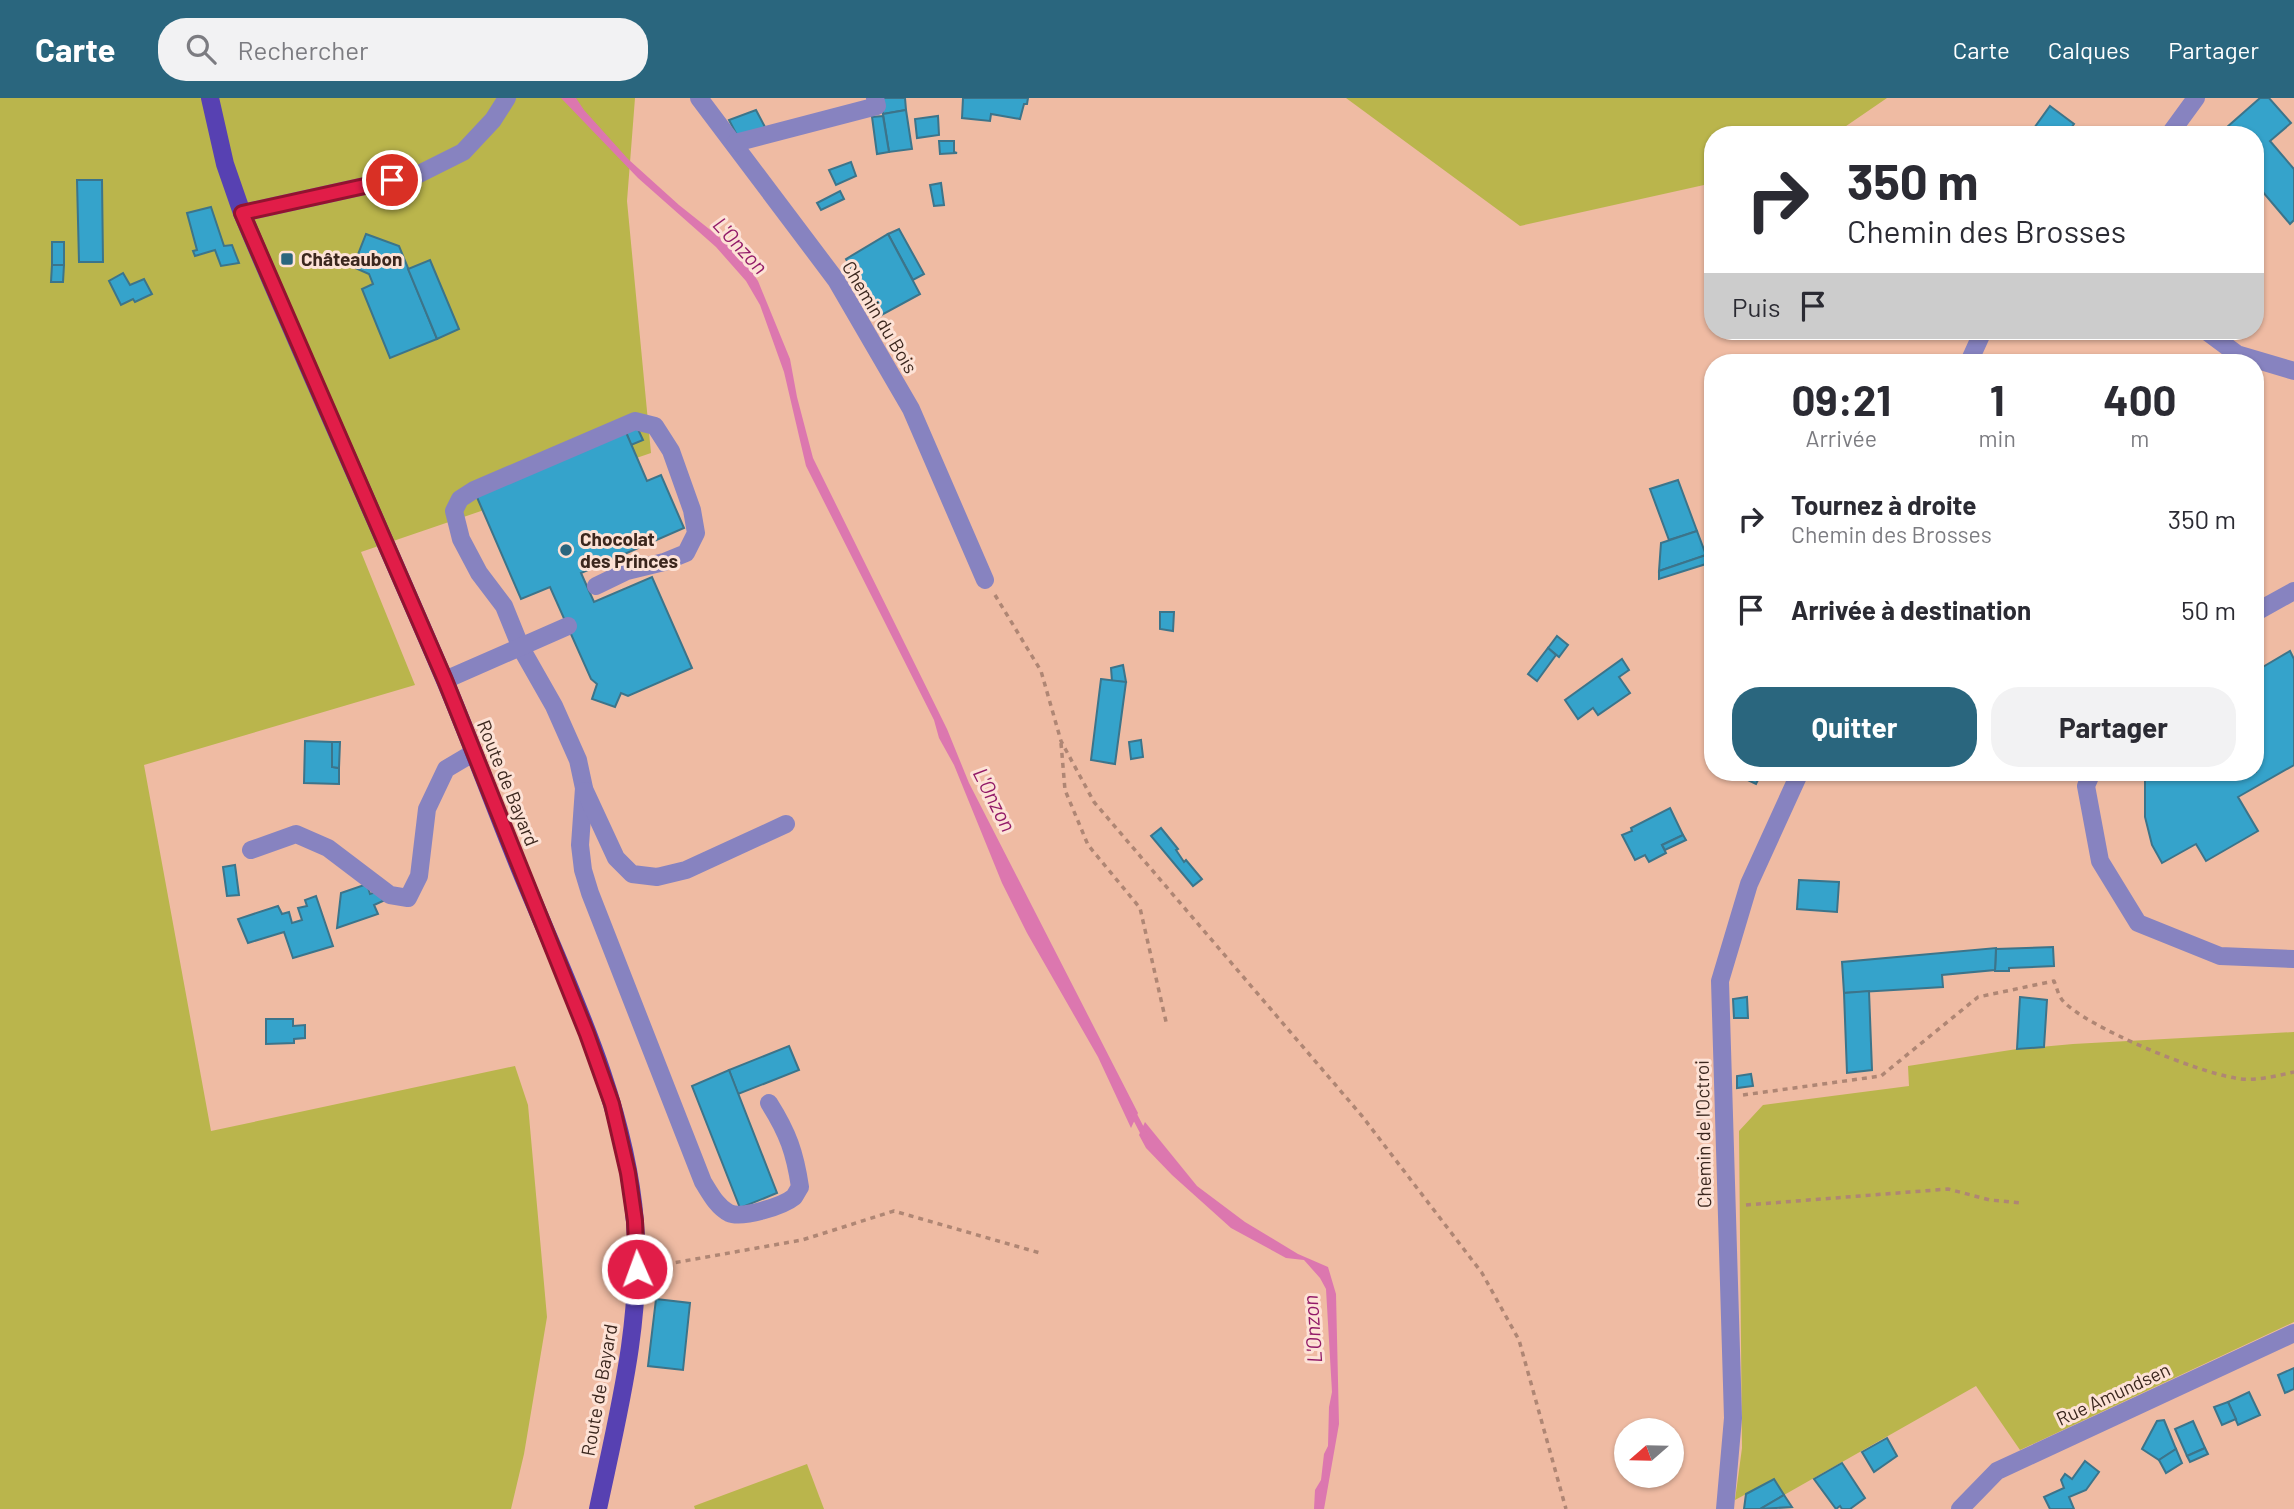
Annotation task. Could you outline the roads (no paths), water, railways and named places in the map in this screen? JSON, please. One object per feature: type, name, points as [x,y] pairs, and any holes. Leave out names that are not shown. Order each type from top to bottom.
[{"type":"main road","name":"Route de Bayard","points":[[210,98],[225,164],[242,213],[445,680],[582,1021],[612,1104],[633,1209],[637,1269],[630,1357],[598,1509]]},
{"type":"street","points":[[242,213],[419,174],[463,152],[493,120],[507,98]]},
{"type":"street","name":"Chemin du Bois","points":[[699,98],[836,280],[911,409],[985,580]]},
{"type":"street","points":[[734,143],[877,106],[875,98]]},
{"type":"street","points":[[2176,126],[2196,98]]},
{"type":"street","points":[[2218,340],[2237,354]]},
{"type":"street","points":[[2264,362],[2294,371]]},
{"type":"street","points":[[596,586],[627,571],[664,562],[686,553],[696,533],[692,510],[671,451],[655,426],[635,421],[474,490],[460,499],[454,511],[461,539],[479,573],[504,606],[522,648],[559,717],[578,760],[584,788],[616,859],[632,874],[657,877],[686,870],[786,824]]},
{"type":"street","points":[[2264,608],[2294,592]]},
{"type":"street","points":[[445,680],[568,626]]},
{"type":"street","points":[[251,850],[296,834],[328,848],[390,895],[408,898],[419,876],[428,809],[446,769],[473,753]]},
{"type":"street","name":"Chemin de l'Octroi","points":[[1726,1509],[1733,1418],[1720,981],[1749,884],[1796,781]]},
{"type":"street","points":[[2089,781],[2087,786],[2100,861],[2138,923],[2220,956],[2294,959]]},
{"type":"street","points":[[584,788],[580,845],[583,870],[590,893],[703,1182],[717,1203],[729,1213],[742,1216],[758,1212],[793,1197],[800,1187],[797,1165],[786,1130],[769,1104]]},
{"type":"street","name":"Rue Amundsen","points":[[1960,1509],[1997,1471],[2294,1333]]},
{"type":"waterway","name":"L'Onzon","points":[[1132,1111],[1145,1136]]},
{"type":"place","name":"Châteaubon","points":[[287,259]]},
{"type":"place","name":"Chocolat des Princes","points":[[566,550]]}]
